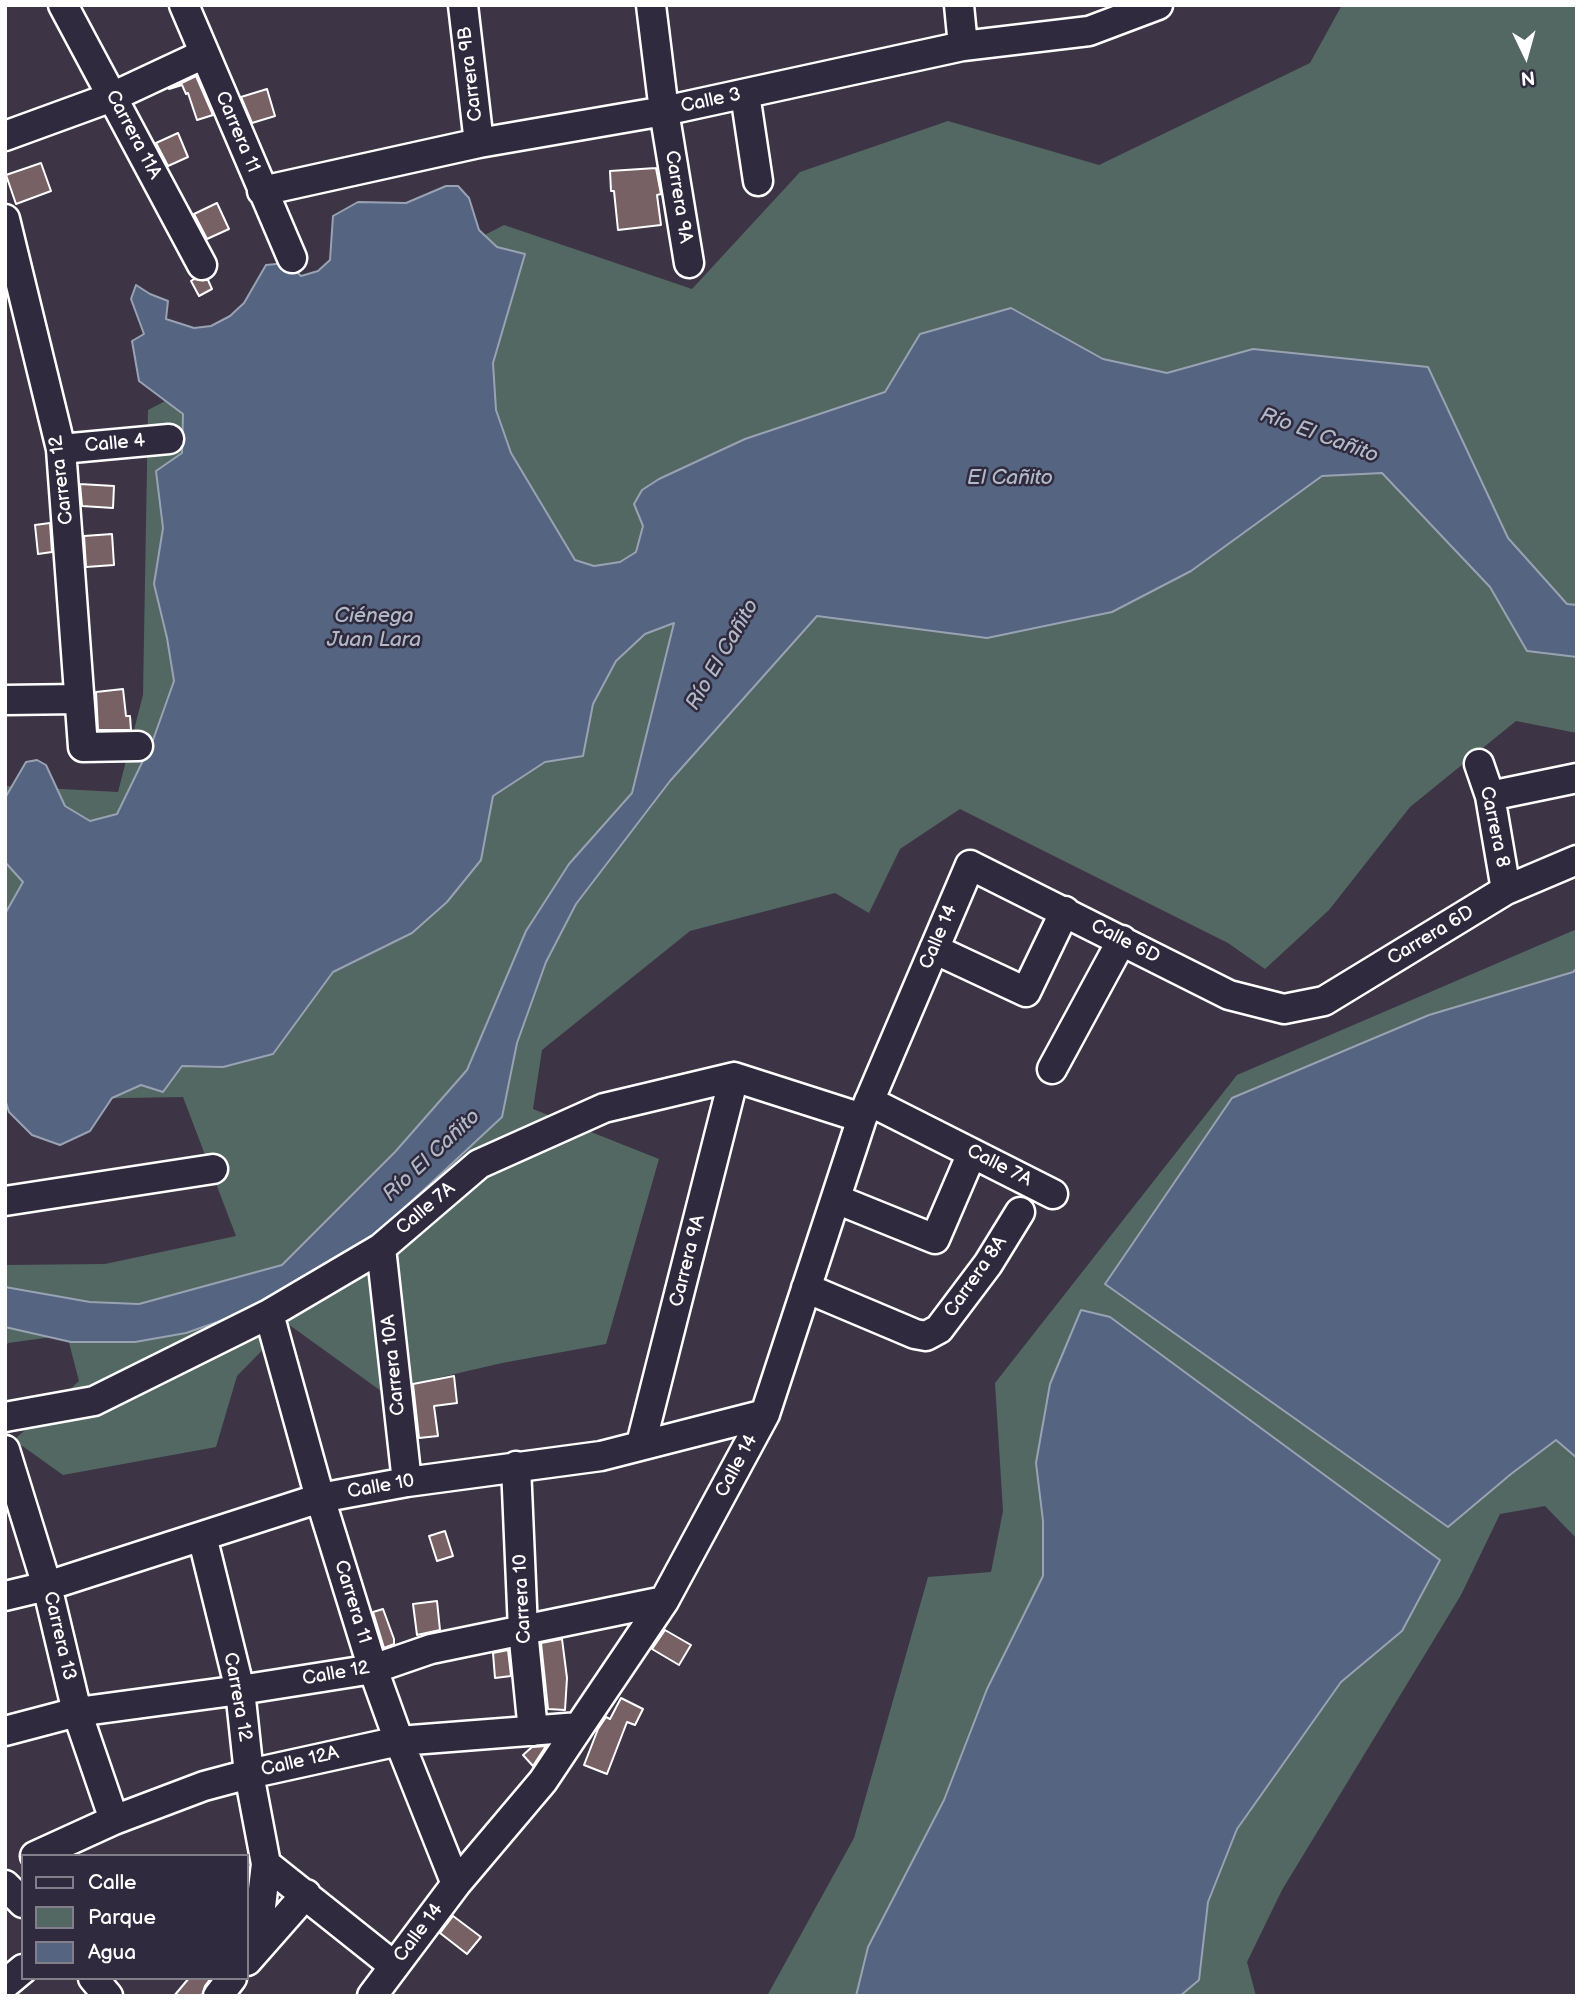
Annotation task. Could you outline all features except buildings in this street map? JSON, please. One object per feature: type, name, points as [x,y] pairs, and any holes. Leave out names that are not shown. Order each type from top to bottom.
[{"type":"street","name":"Carrera 11A","points":[[63,5],[202,265]]},
{"type":"street","name":"Carrera 11","points":[[184,5],[292,258]]},
{"type":"street","name":"Carrera 9B","points":[[463,5],[479,143]]},
{"type":"street","name":"Carrera 9A","points":[[652,5],[664,111],[689,263]]},
{"type":"street","points":[[960,5],[962,46]]},
{"type":"street","name":"Calle 3","points":[[262,191],[479,143],[664,111],[962,46],[1089,31],[1158,5]]},
{"type":"street","points":[[5,136],[112,97],[204,54]]},
{"type":"street","points":[[745,94],[758,180]]},
{"type":"street","name":"Carrera 12","points":[[5,219],[61,449],[83,747],[138,746]]},
{"type":"street","name":"Calle 4","points":[[61,449],[169,439]]},
{"type":"street","points":[[5,700],[79,699]]},
{"type":"street","name":"Carrera 8","points":[[1479,764],[1490,796],[1506,890]]},
{"type":"street","points":[[1490,796],[1577,778]]},
{"type":"street","name":"Carrera 6D","points":[[1284,1009],[1324,1001],[1506,890],[1577,860]]},
{"type":"street","name":"Calle 6D","points":[[970,865],[1229,995],[1284,1009]]},
{"type":"street","name":"Calle 14","points":[[372,1996],[456,1884],[543,1781],[664,1601],[765,1414],[866,1110],[970,865]]},
{"type":"street","points":[[934,949],[1026,992],[1065,911]]},
{"type":"street","points":[[1052,1069],[1122,940]]},
{"type":"street","name":"Carrera 9A","points":[[641,1444],[734,1077]]},
{"type":"street","name":"Calle 7A","points":[[5,1417],[94,1401],[269,1314],[381,1248],[479,1164],[604,1108],[734,1077],[866,1110],[972,1153],[1053,1194]]},
{"type":"street","points":[[836,1199],[935,1239],[972,1153]]},
{"type":"street","points":[[5,1201],[213,1169]]},
{"type":"street","name":"Carrera 8A","points":[[806,1288],[915,1335],[926,1336],[939,1329],[988,1264],[1020,1212]]},
{"type":"street","name":"Carrera 10A","points":[[381,1248],[407,1482]]},
{"type":"street","name":"Carrera 11","points":[[269,1314],[320,1498],[373,1669],[456,1884]]},
{"type":"street","name":"Calle 10","points":[[5,1596],[47,1586],[320,1498],[407,1482],[601,1456],[765,1414]]},
{"type":"street","name":"Carrera 13","points":[[5,1450],[47,1586],[76,1712],[114,1820]]},
{"type":"street","name":"Carrera 10","points":[[516,1466],[523,1630],[533,1731]]},
{"type":"street","name":"Carrera 12","points":[[202,1536],[240,1690],[249,1774],[266,1864],[252,1955]]},
{"type":"street","name":"Calle 12","points":[[5,1731],[76,1712],[373,1669],[432,1649],[664,1601]]},
{"type":"street","name":"Calle 12A","points":[[39,1854],[114,1820],[204,1786],[249,1774],[399,1741],[579,1727]]},
{"type":"street","points":[[5,1869],[21,1862]]},
{"type":"street","points":[[266,1864],[394,1966]]},
{"type":"street","points":[[5,1885],[21,1901]]},
{"type":"street","points":[[252,1955],[306,1894]]},
{"type":"street","points":[[5,1984],[21,1971]]},
{"type":"street","points":[[95,1980],[108,1996]]},
{"type":"street","points":[[218,1996],[230,1980]]},
{"type":"green space","points":[[1342,5],[1577,5],[1577,733],[1516,721],[1410,807],[1329,910],[1265,969],[1228,943],[960,809],[900,849],[869,913],[835,893],[690,931],[542,1050],[533,1109],[659,1159],[606,1344],[502,1363],[381,1391],[288,1324],[237,1376],[216,1447],[63,1475],[14,1440],[79,1381],[67,1335],[8,1343],[5,1347],[5,1265],[105,1264],[236,1236],[183,1097],[5,1100],[5,786],[118,792],[143,695],[148,410],[504,225],[692,289],[800,172],[948,121],[1099,165],[1310,63]]},
{"type":"green space","points":[[1577,929],[1577,1539],[1545,1506],[1500,1514],[1461,1595],[1282,1890],[1247,1962],[1256,1996],[767,1996],[854,1838],[928,1577],[991,1572],[1003,1511],[995,1383],[1237,1075]]},
{"type":"water","name":"Ciénega Juan Lara","points":[[446,186],[458,186],[469,198],[479,230],[497,247],[525,254],[493,363],[496,410],[511,453],[575,560],[594,566],[620,562],[636,552],[643,526],[634,504],[642,490],[659,479],[745,439],[885,392],[920,334],[1011,308],[1103,359],[1167,373],[1253,349],[1428,367],[1508,538],[1567,604],[1577,605],[1577,657],[1527,651],[1490,587],[1382,473],[1322,476],[1191,571],[1112,612],[987,638],[817,616],[670,781],[576,904],[546,962],[517,1043],[502,1117],[357,1252],[254,1309],[186,1333],[135,1342],[71,1342],[5,1327],[5,1287],[90,1302],[139,1304],[282,1265],[395,1152],[467,1070],[526,931],[569,864],[632,793],[674,623],[645,634],[616,661],[593,704],[583,756],[545,762],[493,796],[481,860],[447,902],[412,933],[333,972],[273,1054],[223,1067],[182,1066],[163,1092],[141,1085],[112,1098],[90,1131],[60,1145],[32,1135],[9,1112],[5,1099],[5,914],[23,882],[5,862],[5,798],[26,762],[37,760],[46,765],[65,806],[90,821],[117,814],[153,740],[174,681],[154,584],[163,528],[156,471],[182,453],[183,414],[139,381],[132,341],[144,334],[131,299],[136,285],[168,301],[166,319],[194,328],[211,326],[230,316],[244,303],[266,265],[287,263],[301,276],[318,271],[330,260],[333,216],[358,202],[406,203]]},
{"type":"water","points":[[1577,968],[1577,1458],[1556,1440],[1448,1527],[1105,1284],[1232,1098],[1429,1015],[1573,972]]},
{"type":"water","points":[[1081,1310],[1110,1317],[1440,1560],[1402,1631],[1341,1682],[1237,1829],[1208,1902],[1199,1980],[1180,1996],[856,1996],[868,1947],[944,1800],[987,1689],[1043,1576],[1043,1521],[1036,1463],[1050,1384]]},
{"type":"water label","name":"Río El Cañito","points":[[1319,436]]},
{"type":"water label","name":"El Cañito","points":[[1010,479]]},
{"type":"water label","name":"Río El Cañito","points":[[723,655]]},
{"type":"water label","name":"Río El Cañito","points":[[432,1156]]}]
